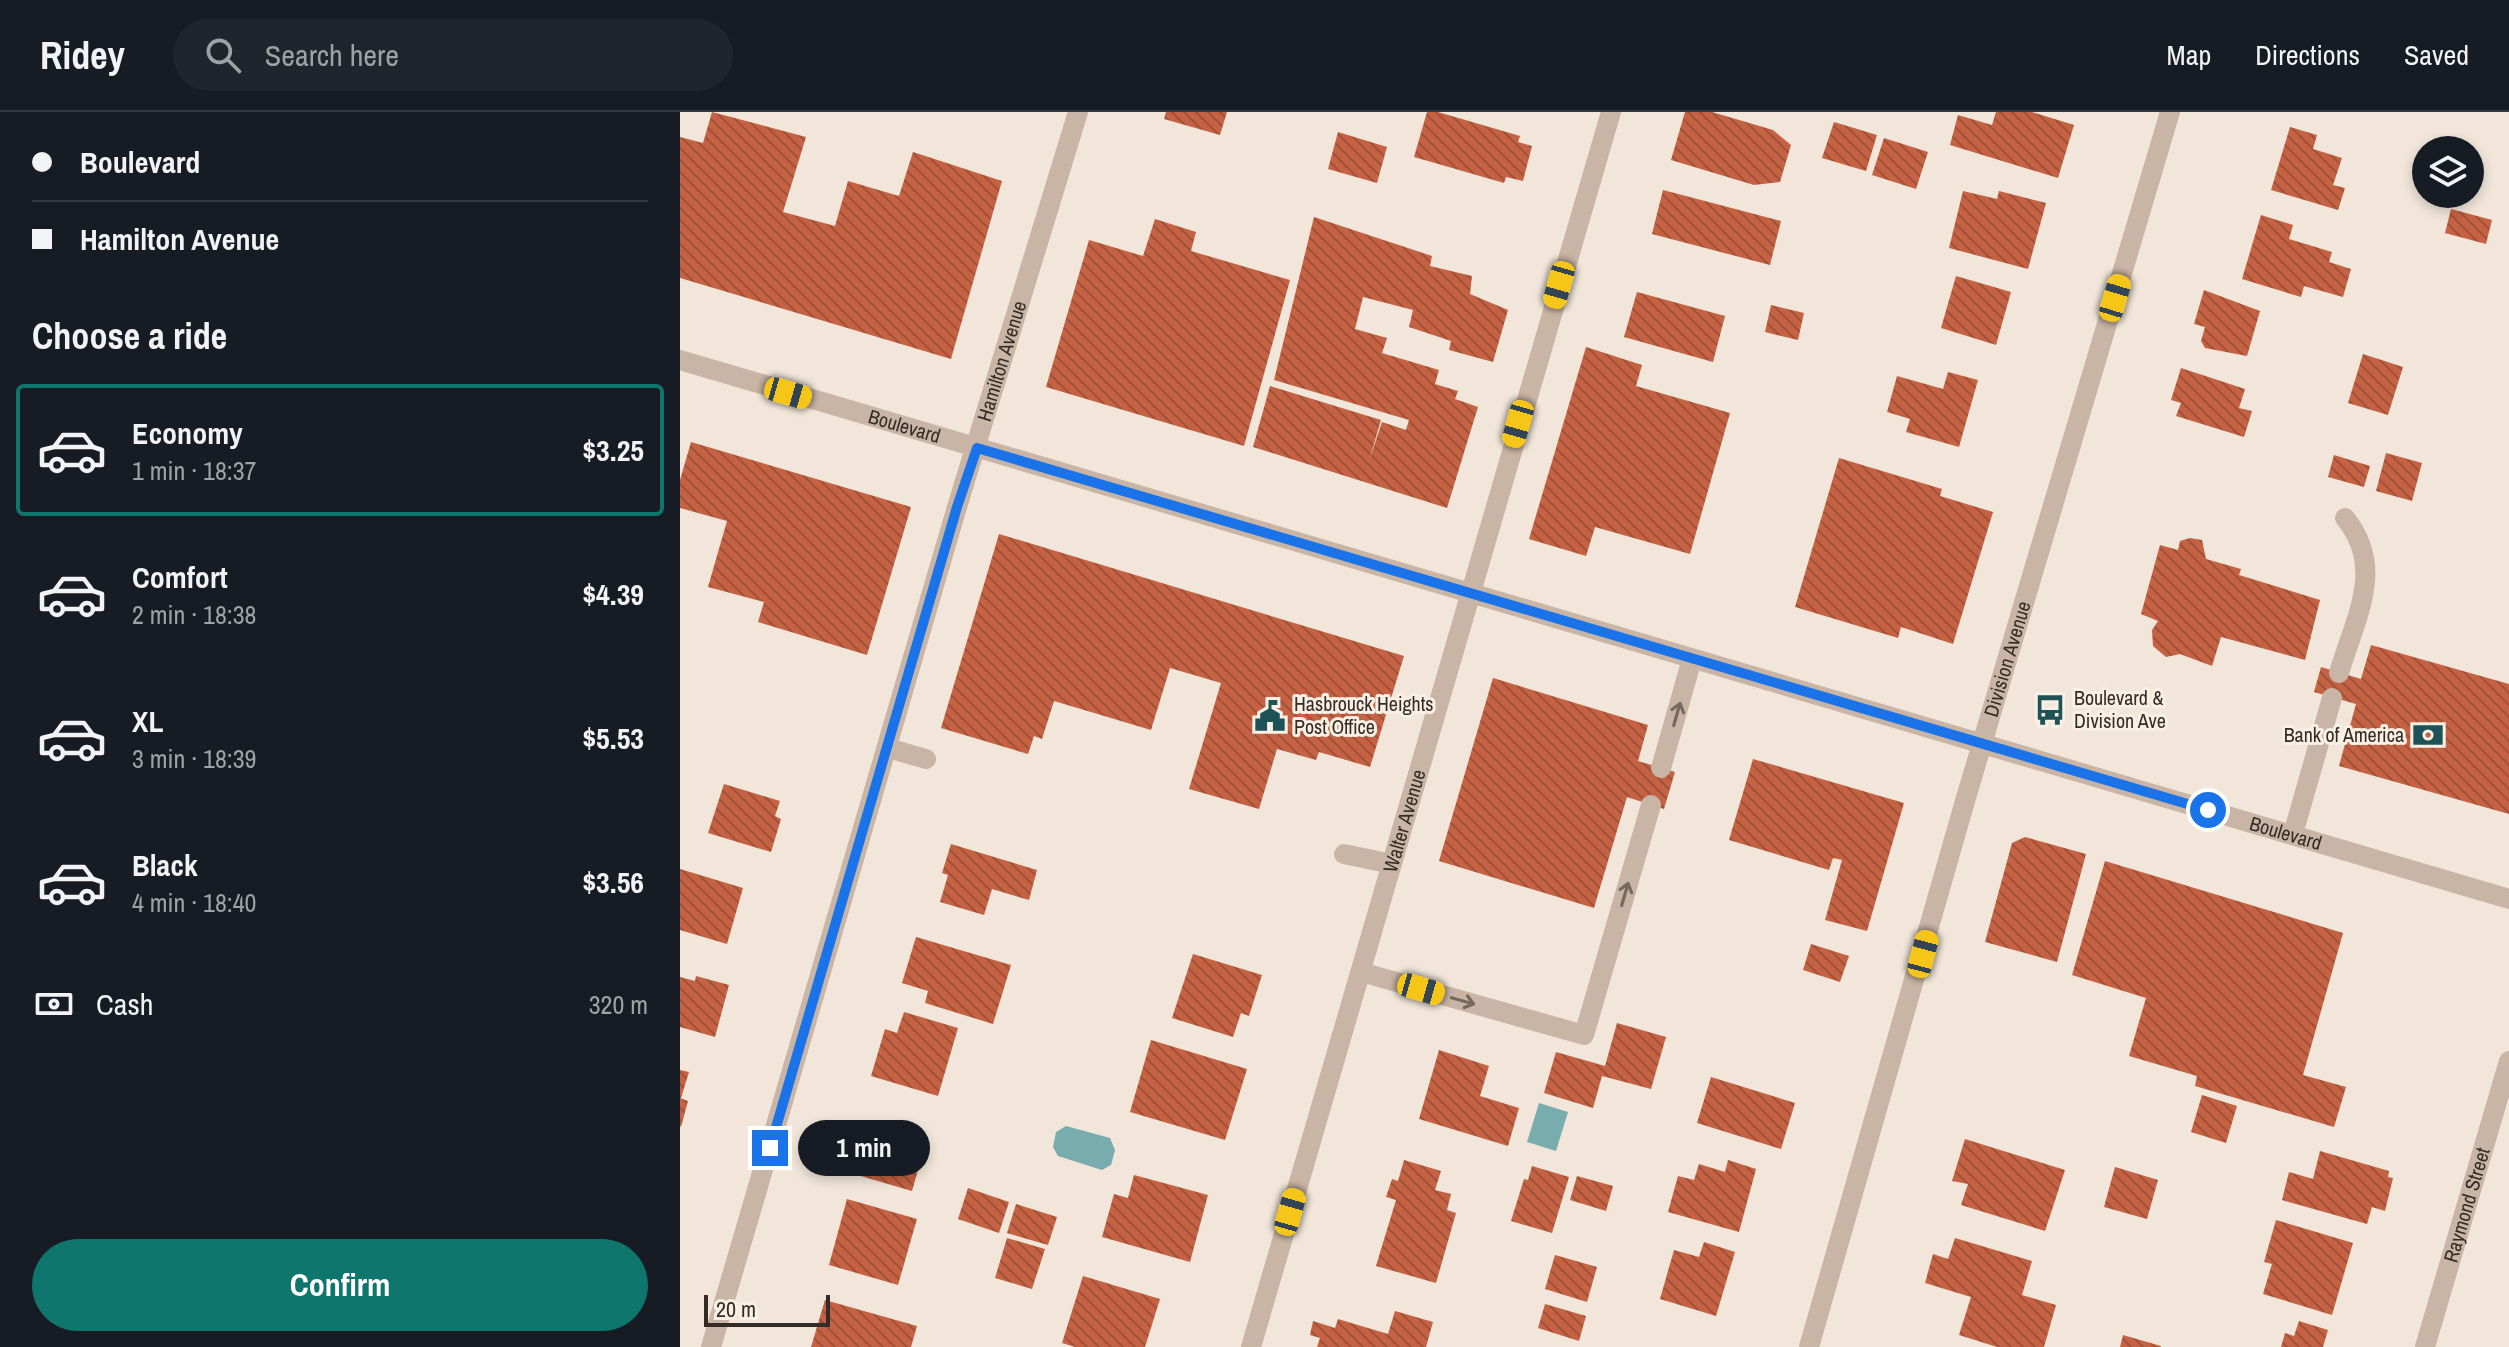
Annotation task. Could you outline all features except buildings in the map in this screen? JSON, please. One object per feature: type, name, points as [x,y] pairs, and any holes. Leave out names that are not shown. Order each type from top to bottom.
[{"type":"street","name":"Hamilton Avenue","points":[[711,1347],[1078,112]]},
{"type":"street","name":"Walter Avenue","points":[[1251,1347],[1611,112]]},
{"type":"street","name":"Division Avenue","points":[[1809,1347],[1982,746],[2170,112]]},
{"type":"street","name":"Boulevard","points":[[680,360],[2509,899]]},
{"type":"street","points":[[2339,673],[2368,577],[2367,559],[2359,535],[2345,518]]},
{"type":"street","points":[[1661,768],[1692,659]]},
{"type":"street","points":[[2293,834],[2332,698]]},
{"type":"street","points":[[888,748],[926,759]]},
{"type":"street","points":[[1361,972],[1584,1035],[1651,805]]},
{"type":"street","points":[[1344,854],[1392,864]]},
{"type":"street","name":"Raymond Street","points":[[2425,1347],[2509,1061]]},
{"type":"water","points":[[1539,1103],[1568,1112],[1556,1151],[1527,1142]]},
{"type":"water","points":[[1066,1126],[1110,1138],[1115,1150],[1111,1165],[1102,1170],[1058,1156],[1053,1147],[1056,1132]]},
{"type":"place","name":"Boulevard & Division Ave","points":[[2050,710]]},
{"type":"place","name":"Hasbrouck Heights Post Office","points":[[1270,716]]},
{"type":"place","name":"Bank of America","points":[[2428,735]]},
{"type":"route","points":[[770,1148],[957,507],[977,448],[2208,810]]}]
